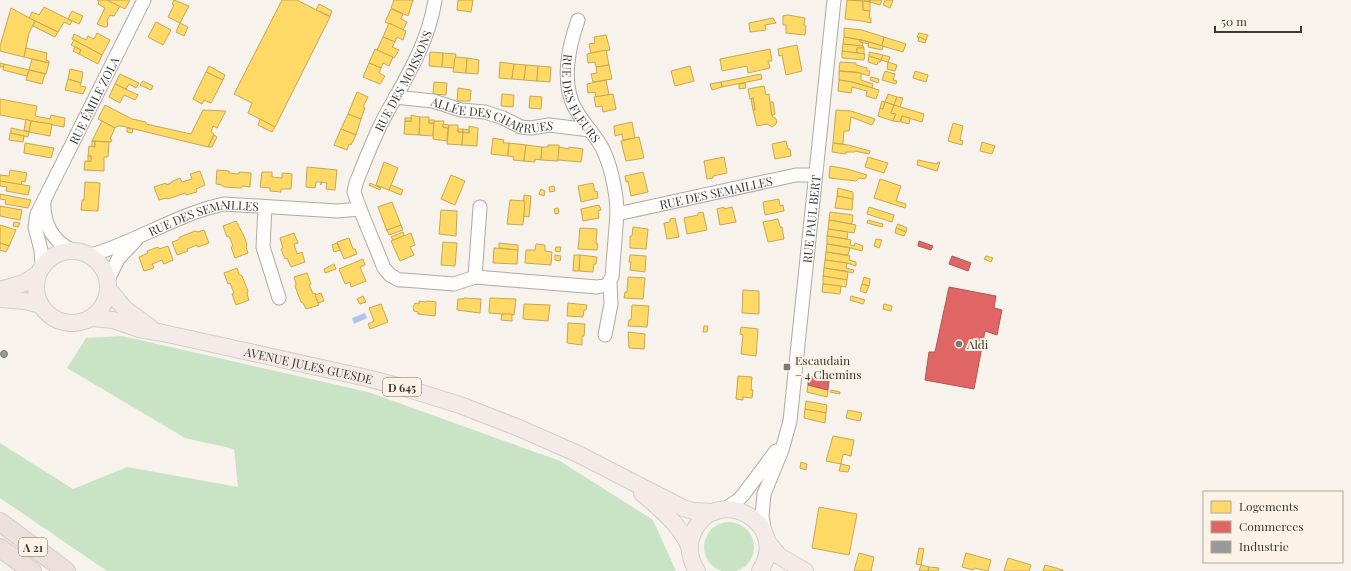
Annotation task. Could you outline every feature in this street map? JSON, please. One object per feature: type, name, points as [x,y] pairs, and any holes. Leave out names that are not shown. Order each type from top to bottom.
[{"type":"highway","name":"A 21","points":[[0,522],[66,571]]},
{"type":"highway","name":"A 21","points":[[0,548],[32,571]]},
{"type":"main road","points":[[0,290],[24,283],[55,255],[71,250],[82,252],[91,256],[102,266],[109,285],[103,306],[91,318],[79,322],[66,323],[49,315],[41,305],[36,293],[40,270]]},
{"type":"main road","name":"AVENUE JULES GUESDE","points":[[109,285],[116,300],[130,314],[146,325],[163,333]]},
{"type":"main road","points":[[0,299],[25,301],[41,305]]},
{"type":"main road","name":"AVENUE JULES GUESDE","points":[[91,318],[113,320],[145,331],[163,333],[367,378],[445,400],[541,438],[599,464],[683,508],[720,511],[738,510],[746,513],[757,521],[766,537]]},
{"type":"main road","name":"AVENUE JULES GUESDE","points":[[628,480],[678,527],[690,549],[691,558],[697,571]]},
{"type":"main road","points":[[690,549],[692,536],[697,525],[707,516],[720,511]]},
{"type":"main road","points":[[760,571],[766,559],[768,550],[766,537]]},
{"type":"main road","points":[[766,537],[780,556],[805,571]]},
{"type":"street","name":"RUE ÉMILE ZOLA","points":[[40,270],[41,250],[35,222],[37,214],[144,0]]},
{"type":"street","name":"RUE DES MOISSONS","points":[[360,209],[355,196],[354,187],[383,120],[412,69],[425,40],[435,0]]},
{"type":"street","name":"RUE PAUL BERT","points":[[766,537],[762,516],[764,494],[786,437],[790,421],[834,0]]},
{"type":"street","name":"RUE DES FLEURS","points":[[578,20],[569,55],[569,88],[575,108],[604,151],[616,202],[617,214]]},
{"type":"street","name":"ALLÉE DES CHARRUES","points":[[395,98],[433,101],[461,110],[485,112],[503,118],[521,127],[531,128],[548,125],[590,130]]},
{"type":"street","name":"RUE DES SEMAILLES","points":[[617,214],[796,175],[815,175]]},
{"type":"street","points":[[44,201],[44,216],[50,231],[62,246],[71,250]]},
{"type":"street","name":"RUE DES SEMAILLES","points":[[91,256],[162,226],[216,206],[231,204],[337,212],[360,209]]},
{"type":"street","name":"RUE DES SEMAILLES","points":[[265,206],[263,248],[279,298]]},
{"type":"street","points":[[475,277],[480,208]]},
{"type":"street","points":[[360,209],[384,268],[386,272],[394,278],[454,284],[475,277],[597,287],[607,285],[610,282]]},
{"type":"street","points":[[605,335],[611,304],[610,282],[613,272],[617,214]]},
{"type":"street","name":"RUE DES SEMAILLES","points":[[109,285],[118,259],[144,234]]},
{"type":"street","name":"RUE PAUL BERT","points":[[720,511],[743,495],[786,437]]},
{"type":"green space","points":[[122,336],[368,392],[560,461],[653,520],[676,571],[107,571],[0,498],[0,443],[73,489],[127,467],[238,487],[234,449],[185,438],[67,368],[86,338]]},
{"type":"green space","points":[[729,522],[739,524],[747,529],[752,537],[754,547],[752,557],[747,565],[739,570],[729,572],[719,570],[711,565],[706,557],[704,547],[706,537],[711,529],[719,524]]},
{"type":"water","points":[[365,313],[367,318],[354,324],[352,318]]},
{"type":"building: Logements","points":[[97,0],[107,0],[120,6],[114,16],[110,15],[107,21],[107,27],[97,24],[105,8],[98,4],[99,1]]},
{"type":"building: Logements","points":[[107,0],[130,0],[125,9]]},
{"type":"building: Logements","points":[[174,0],[189,6],[180,23],[168,17],[174,5],[172,4]]},
{"type":"building: Logements","points":[[282,0],[297,0],[330,17],[275,127],[248,113],[252,103],[234,94]]},
{"type":"building: Logements","points":[[394,0],[413,0],[408,16],[391,8]]},
{"type":"building: Logements","points":[[458,0],[473,0],[471,12],[457,10]]},
{"type":"building: Logements","points":[[847,0],[870,0],[870,2]]},
{"type":"building: Logements","points":[[847,0],[863,1],[863,10],[870,11],[869,18],[871,18],[871,23],[845,19]]},
{"type":"building: Logements","points":[[870,0],[882,0],[880,5],[870,2]]},
{"type":"building: Logements","points":[[885,0],[893,0],[890,8],[883,5]]},
{"type":"building: Logements","points":[[863,1],[870,2],[870,11],[863,10]]},
{"type":"building: Logements","points":[[319,4],[332,11],[330,16],[316,10]]},
{"type":"building: Logements","points":[[44,7],[72,21],[70,25],[64,22],[58,32],[29,18],[32,12],[39,15]]},
{"type":"building: Logements","points":[[11,8],[35,21],[29,33],[24,57],[0,51],[0,46]]},
{"type":"building: Logements","points":[[391,9],[403,14],[401,19],[407,22],[403,30],[385,22]]},
{"type":"building: Logements","points":[[72,11],[83,16],[79,24],[68,19]]},
{"type":"building: Logements","points":[[788,15],[805,18],[805,35],[786,33],[786,25],[783,25],[783,16]]},
{"type":"building: Logements","points":[[773,18],[776,23],[765,25],[766,30],[750,32],[749,23]]},
{"type":"building: Logements","points":[[35,21],[58,32],[55,37],[33,26]]},
{"type":"building: Logements","points":[[156,22],[171,30],[163,45],[148,37]]},
{"type":"building: Logements","points":[[180,23],[188,27],[184,36],[176,32]]},
{"type":"building: Logements","points":[[389,23],[406,31],[403,40],[397,37],[395,42],[383,37]]},
{"type":"building: Logements","points":[[844,28],[862,30],[884,37],[882,46],[862,40],[844,37]]},
{"type":"building: Logements","points":[[97,33],[110,40],[102,55],[72,39],[74,34],[86,40],[88,36],[94,39]]},
{"type":"building: Logements","points":[[919,33],[928,35],[926,40],[917,37]]},
{"type":"building: Logements","points":[[606,35],[610,50],[591,53],[589,44],[595,43],[594,37]]},
{"type":"building: Logements","points":[[383,37],[395,42],[392,47],[399,50],[394,58],[377,50]]},
{"type":"building: Logements","points":[[844,37],[860,40],[860,42],[863,43],[862,46],[843,44]]},
{"type":"building: Logements","points":[[884,37],[906,44],[903,52],[882,46]]},
{"type":"building: Logements","points":[[919,37],[926,40],[925,43],[918,41]]},
{"type":"building: Logements","points":[[74,40],[102,55],[98,64],[79,54],[81,50],[71,45]]},
{"type":"building: Logements","points":[[860,40],[869,42],[869,44],[860,42]]},
{"type":"building: Logements","points":[[869,42],[883,46],[882,50],[868,47]]},
{"type":"building: Logements","points":[[843,44],[863,46],[864,48],[857,48],[857,53],[842,51]]},
{"type":"building: Logements","points":[[797,45],[802,71],[786,75],[782,55],[779,56],[778,49]]},
{"type":"building: Logements","points":[[75,47],[81,50],[79,54],[73,51]]},
{"type":"building: Logements","points":[[26,48],[47,53],[46,60],[49,61],[49,63],[24,57]]},
{"type":"building: Logements","points":[[857,48],[864,48],[864,54],[857,53]]},
{"type":"building: Logements","points":[[375,49],[393,57],[389,66],[383,63],[381,68],[369,63]]},
{"type":"building: Logements","points":[[770,49],[772,61],[768,61],[770,68],[748,73],[747,66],[722,71],[720,59]]},
{"type":"building: Logements","points":[[606,50],[609,65],[596,67],[595,62],[588,63],[587,54]]},
{"type":"building: Logements","points":[[842,51],[865,54],[864,60],[842,58]]},
{"type":"building: Logements","points":[[430,52],[443,53],[442,67],[429,66]]},
{"type":"building: Logements","points":[[869,52],[883,55],[881,60],[869,56]]},
{"type":"building: Logements","points":[[443,53],[456,54],[454,68],[442,67]]},
{"type":"building: Logements","points":[[883,55],[890,57],[888,62],[881,60]]},
{"type":"building: Logements","points":[[869,56],[881,60],[877,65],[868,62]]},
{"type":"building: Logements","points":[[455,57],[467,58],[466,73],[453,72]]},
{"type":"building: Logements","points":[[467,58],[479,60],[478,74],[466,73]]},
{"type":"building: Logements","points":[[32,59],[49,63],[46,74],[29,70]]},
{"type":"building: Logements","points":[[500,62],[514,64],[512,79],[499,78]]},
{"type":"building: Logements","points":[[840,62],[856,63],[856,65],[867,68],[867,71],[870,71],[869,76],[856,72],[839,71]]},
{"type":"building: Logements","points":[[888,62],[897,65],[895,71],[887,69]]},
{"type":"building: Logements","points":[[0,63],[4,64],[3,67],[0,67]]},
{"type":"building: Logements","points":[[369,63],[381,68],[379,73],[385,76],[380,84],[363,77]]},
{"type":"building: Logements","points":[[4,64],[29,70],[27,76],[3,70]]},
{"type":"building: Logements","points":[[514,64],[526,65],[524,80],[512,79]]},
{"type":"building: Logements","points":[[526,65],[538,66],[537,81],[524,80]]},
{"type":"building: Logements","points":[[609,65],[612,79],[593,82],[591,74],[597,73],[596,67]]},
{"type":"building: Logements","points":[[209,66],[225,75],[223,80],[206,72]]},
{"type":"building: Logements","points":[[538,66],[551,67],[550,82],[537,81]]},
{"type":"building: Logements","points":[[690,66],[694,81],[675,86],[671,71]]},
{"type":"building: Logements","points":[[70,69],[83,72],[81,83],[68,79]]},
{"type":"building: Logements","points":[[29,70],[45,74],[42,84],[26,80]]},
{"type":"building: Logements","points":[[839,71],[861,73],[861,80],[873,84],[872,88],[839,80]]},
{"type":"building: Logements","points":[[885,71],[895,74],[893,80],[897,81],[896,84],[882,80]]},
{"type":"building: Logements","points":[[915,71],[928,75],[926,82],[913,78]]},
{"type":"building: Logements","points":[[206,72],[223,80],[211,103],[204,100],[202,104],[193,99]]},
{"type":"building: Logements","points":[[120,74],[139,83],[136,88],[129,84],[126,89],[115,84]]},
{"type":"building: Logements","points":[[761,74],[762,79],[722,87],[721,82]]},
{"type":"building: Logements","points":[[871,77],[879,79],[878,83],[870,80]]},
{"type":"building: Logements","points":[[68,79],[81,83],[80,86],[86,87],[83,94],[65,90]]},
{"type":"building: Logements","points":[[606,80],[609,95],[596,97],[595,92],[588,93],[587,84]]},
{"type":"building: Logements","points":[[839,80],[852,82],[879,90],[876,99],[866,96],[867,91],[852,87],[851,93],[838,91]]},
{"type":"building: Logements","points":[[143,81],[153,86],[151,90],[140,85]]},
{"type":"building: Logements","points":[[434,82],[447,83],[446,95],[433,94]]},
{"type":"building: Logements","points":[[721,82],[722,87],[712,90],[710,84]]},
{"type":"building: Logements","points":[[745,83],[746,88],[739,89],[739,84]]},
{"type":"building: Logements","points":[[115,84],[138,95],[135,100],[124,95],[120,103],[109,97]]},
{"type":"building: Logements","points":[[764,86],[766,95],[769,94],[772,116],[777,121],[772,127],[767,124],[757,126],[753,110],[755,110],[753,98],[750,99],[748,89]]},
{"type":"building: Logements","points":[[458,88],[471,90],[470,101],[457,101]]},
{"type":"building: Logements","points":[[357,92],[368,97],[363,107],[365,108],[361,119],[348,114]]},
{"type":"building: Logements","points":[[502,94],[514,95],[513,107],[501,106]]},
{"type":"building: Logements","points":[[613,94],[616,109],[603,112],[602,106],[596,107],[594,97]]},
{"type":"building: Logements","points":[[888,94],[897,97],[894,105],[885,102]]},
{"type":"building: Logements","points":[[530,96],[542,97],[541,109],[529,108]]},
{"type":"building: Logements","points":[[897,97],[903,98],[900,107],[894,105]]},
{"type":"building: Logements","points":[[753,98],[755,110],[753,110],[751,99]]},
{"type":"building: Logements","points":[[0,99],[37,106],[35,116],[50,119],[51,115],[65,118],[64,127],[0,115]]},
{"type":"building: Logements","points":[[882,101],[885,102],[883,109],[880,108]]},
{"type":"building: Logements","points":[[773,102],[775,114],[772,115],[770,103]]},
{"type":"building: Logements","points":[[885,102],[894,105],[891,113],[896,114],[893,121],[878,116],[880,108],[883,109]]},
{"type":"building: Logements","points":[[105,105],[132,119],[146,122],[146,124],[191,134],[203,110],[226,111],[217,128],[213,126],[211,132],[214,134],[208,147],[122,126],[117,126],[115,128],[98,119]]},
{"type":"building: Logements","points":[[894,105],[924,114],[922,122],[902,116],[900,122],[893,121],[896,114],[891,113]]},
{"type":"building: Logements","points":[[836,110],[851,111],[875,119],[872,125],[851,117],[849,131],[844,131],[843,144],[833,143]]},
{"type":"building: Logements","points":[[348,114],[361,119],[356,135],[341,129]]},
{"type":"building: Logements","points":[[411,115],[420,117],[419,135],[404,134],[405,121],[411,121]]},
{"type":"building: Logements","points":[[902,116],[910,118],[909,124],[901,122]]},
{"type":"building: Logements","points":[[420,117],[429,117],[429,123],[434,123],[433,136],[419,135]]},
{"type":"building: Logements","points":[[405,118],[411,118],[411,121],[405,121]]},
{"type":"building: Logements","points":[[26,119],[31,121],[29,132],[24,130]]},
{"type":"building: Logements","points":[[260,119],[275,127],[272,132],[258,125]]},
{"type":"building: Logements","points":[[429,120],[434,120],[434,123],[429,123]]},
{"type":"building: Logements","points":[[31,121],[52,124],[50,136],[29,132]]},
{"type":"building: Logements","points":[[102,121],[115,128],[110,139],[112,140],[111,142],[92,141]]},
{"type":"building: Logements","points":[[434,121],[444,121],[443,127],[448,128],[447,141],[433,139]]},
{"type":"building: Logements","points":[[632,122],[635,138],[623,140],[622,134],[615,136],[614,126]]},
{"type":"building: Logements","points":[[953,123],[963,126],[960,140],[963,141],[962,145],[948,141]]},
{"type":"building: Logements","points":[[443,124],[449,125],[448,128],[443,127]]},
{"type":"building: Logements","points":[[449,125],[458,125],[458,132],[463,132],[462,145],[447,144]]},
{"type":"building: Logements","points":[[469,126],[478,128],[477,146],[462,145],[463,132],[469,133]]},
{"type":"building: Logements","points":[[11,128],[29,132],[28,137],[11,133]]},
{"type":"building: Logements","points":[[127,128],[133,129],[132,133],[127,132]]},
{"type":"building: Logements","points":[[341,129],[356,135],[351,145],[349,144],[347,150],[334,145]]},
{"type":"building: Logements","points":[[458,129],[463,129],[463,132],[458,132]]},
{"type":"building: Logements","points":[[463,129],[469,130],[469,133],[463,132]]},
{"type":"building: Logements","points":[[10,133],[24,136],[23,142],[9,140]]},
{"type":"building: Logements","points":[[214,135],[217,137],[212,147],[208,147]]},
{"type":"building: Logements","points":[[639,137],[644,158],[626,161],[621,141]]},
{"type":"building: Logements","points":[[493,138],[504,140],[503,143],[509,143],[508,156],[491,154]]},
{"type":"building: Logements","points":[[92,141],[95,142],[95,147],[92,147]]},
{"type":"building: Logements","points":[[92,141],[109,142],[108,157],[104,157],[104,171],[84,170],[85,161],[91,161],[91,156],[88,156],[89,146],[95,147],[95,142]]},
{"type":"building: Logements","points":[[786,141],[788,149],[790,149],[791,156],[775,159],[772,144]]},
{"type":"building: Logements","points":[[982,142],[995,146],[992,154],[980,151]]},
{"type":"building: Logements","points":[[25,143],[54,148],[51,158],[24,153]]},
{"type":"building: Logements","points":[[509,143],[526,145],[524,161],[513,160],[514,157],[508,156]]},
{"type":"building: Logements","points":[[833,143],[848,145],[870,151],[869,154],[855,151],[846,152],[846,154],[832,152]]},
{"type":"building: Logements","points":[[526,145],[542,147],[541,160],[535,159],[535,162],[524,161]]},
{"type":"building: Logements","points":[[548,145],[559,145],[558,161],[541,160],[542,147],[548,147]]},
{"type":"building: Logements","points":[[559,147],[583,149],[581,162],[558,160]]},
{"type":"building: Logements","points":[[88,156],[91,156],[91,161],[88,161]]},
{"type":"building: Logements","points":[[724,157],[727,173],[707,179],[704,161]]},
{"type":"building: Logements","points":[[868,157],[888,163],[884,173],[865,167]]},
{"type":"building: Logements","points":[[918,160],[937,164],[940,162],[937,171],[917,165]]},
{"type":"building: Logements","points":[[384,162],[398,168],[389,190],[376,185]]},
{"type":"building: Logements","points":[[830,166],[867,175],[865,179],[859,178],[856,181],[829,178]]},
{"type":"building: Logements","points":[[307,167],[337,170],[335,190],[326,189],[327,183],[321,182],[316,182],[315,188],[306,187]]},
{"type":"building: Logements","points":[[10,170],[27,173],[25,182],[22,181],[21,185],[0,181],[0,175],[9,176]]},
{"type":"building: Logements","points":[[217,170],[239,174],[239,172],[251,173],[250,187],[224,187],[216,184]]},
{"type":"building: Logements","points":[[200,171],[205,185],[196,189],[197,192],[186,195],[185,193],[168,199],[166,198],[159,200],[154,187],[166,183],[166,185],[180,178],[182,182],[192,179],[190,174]]},
{"type":"building: Logements","points":[[262,172],[272,172],[272,177],[282,178],[282,173],[292,174],[291,189],[281,189],[281,192],[270,191],[270,188],[260,187]]},
{"type":"building: Logements","points":[[643,172],[648,192],[631,196],[628,181],[626,182],[625,176]]},
{"type":"building: Logements","points":[[451,175],[465,181],[455,205],[441,199]]},
{"type":"building: Logements","points":[[880,179],[901,186],[896,201],[906,204],[905,208],[874,198]]},
{"type":"building: Logements","points":[[0,181],[30,186],[28,195],[6,191],[7,187],[0,186]]},
{"type":"building: Logements","points":[[85,182],[100,183],[98,211],[81,210],[82,200],[84,200]]},
{"type":"building: Logements","points":[[370,183],[381,188],[380,190],[369,185]]},
{"type":"building: Logements","points":[[593,183],[595,192],[597,191],[598,198],[581,202],[578,186]]},
{"type":"building: Logements","points":[[391,185],[403,190],[401,195],[389,190]]},
{"type":"building: Logements","points":[[554,186],[555,191],[550,192],[549,187]]},
{"type":"building: Logements","points":[[838,188],[853,192],[853,199],[837,196]]},
{"type":"building: Logements","points":[[541,189],[545,191],[544,196],[539,194]]},
{"type":"building: Logements","points":[[0,194],[31,200],[28,208],[5,204],[6,200],[0,199]]},
{"type":"building: Logements","points":[[524,195],[531,196],[529,217],[523,216]]},
{"type":"building: Logements","points":[[837,196],[853,199],[852,210],[835,208]]},
{"type":"building: Logements","points":[[779,199],[780,206],[783,205],[784,211],[765,215],[763,202]]},
{"type":"building: Logements","points":[[510,200],[525,201],[523,225],[507,224]]},
{"type":"building: Logements","points":[[392,202],[401,225],[387,231],[378,207]]},
{"type":"building: Logements","points":[[599,205],[601,210],[598,211],[599,218],[583,221],[581,209]]},
{"type":"building: Logements","points":[[0,206],[22,210],[20,220],[0,216]]},
{"type":"building: Logements","points":[[724,207],[724,209],[732,207],[736,222],[720,225],[717,209]]},
{"type":"building: Logements","points":[[869,207],[894,215],[892,222],[867,214]]},
{"type":"building: Logements","points":[[558,208],[559,213],[555,214],[554,209]]},
{"type":"building: Logements","points":[[441,210],[457,211],[456,236],[439,234]]},
{"type":"building: Logements","points":[[703,212],[707,230],[687,234],[684,218],[698,215],[698,213]]},
{"type":"building: Logements","points":[[830,212],[853,215],[852,224],[829,220]]},
{"type":"building: Logements","points":[[675,218],[679,237],[667,239],[664,223],[670,222],[670,219]]},
{"type":"building: Logements","points":[[778,219],[780,227],[782,227],[784,239],[768,242],[763,222]]},
{"type":"building: Logements","points":[[829,220],[856,225],[854,233],[828,229]]},
{"type":"building: Logements","points":[[868,220],[883,224],[882,227],[867,223]]},
{"type":"building: Logements","points":[[236,221],[247,244],[246,247],[248,253],[235,258],[231,247],[233,246],[229,236],[227,237],[223,226]]},
{"type":"building: Logements","points":[[14,222],[20,223],[18,227],[13,226]]},
{"type":"building: Logements","points":[[898,224],[907,228],[906,232],[896,228]]},
{"type":"building: Logements","points":[[0,225],[16,230],[9,246],[0,243]]},
{"type":"building: Logements","points":[[401,225],[403,230],[389,235],[387,230]]},
{"type":"building: Logements","points":[[633,227],[648,229],[646,249],[630,248],[630,236],[632,236]]},
{"type":"building: Logements","points":[[580,228],[597,229],[597,250],[578,249]]},
{"type":"building: Logements","points":[[896,228],[906,232],[904,236],[895,233]]},
{"type":"building: Logements","points":[[828,229],[848,232],[847,239],[827,236]]},
{"type":"building: Logements","points":[[204,230],[209,243],[198,247],[197,245],[187,249],[188,251],[177,255],[172,242],[195,231],[198,232]]},
{"type":"building: Logements","points":[[403,232],[404,236],[393,240],[391,237]]},
{"type":"building: Logements","points":[[294,233],[298,243],[294,244],[297,254],[302,252],[305,262],[291,267],[287,258],[285,259],[281,249],[283,248],[280,238]]},
{"type":"building: Logements","points":[[411,233],[415,245],[410,247],[414,255],[400,261],[391,241]]},
{"type":"building: Logements","points":[[827,236],[851,240],[850,245],[854,246],[855,243],[863,246],[862,251],[827,244]]},
{"type":"building: Logements","points":[[349,238],[353,249],[355,249],[357,254],[344,259],[337,242]]},
{"type":"building: Logements","points":[[876,239],[882,240],[879,248],[874,246]]},
{"type":"building: Logements","points":[[443,242],[457,243],[455,266],[441,265]]},
{"type":"building: Logements","points":[[0,243],[9,246],[6,252],[0,250]]},
{"type":"building: Logements","points":[[337,243],[340,250],[334,252],[332,245]]},
{"type":"building: Logements","points":[[499,243],[518,245],[518,250],[499,248]]},
{"type":"building: Logements","points":[[536,244],[545,245],[545,251],[552,252],[551,265],[525,263],[526,250],[535,250]]},
{"type":"building: Logements","points":[[827,244],[850,248],[848,255],[826,252]]},
{"type":"building: Logements","points":[[168,246],[173,260],[164,264],[162,260],[152,264],[154,268],[144,271],[139,257],[148,253],[147,251],[158,247],[159,249]]},
{"type":"building: Logements","points":[[556,247],[561,247],[560,252],[555,251]]},
{"type":"building: Logements","points":[[494,248],[518,250],[517,264],[493,263]]},
{"type":"building: Logements","points":[[826,252],[850,256],[849,260],[856,262],[856,266],[847,263],[825,260]]},
{"type":"building: Logements","points":[[555,255],[561,256],[560,261],[555,260]]},
{"type":"building: Logements","points":[[574,255],[580,255],[579,271],[573,271]]},
{"type":"building: Logements","points":[[580,255],[597,257],[593,272],[579,271]]},
{"type":"building: Logements","points":[[630,255],[646,256],[645,272],[630,270]]},
{"type":"building: Logements","points":[[986,256],[993,258],[991,262],[984,259]]},
{"type":"building: Logements","points":[[363,259],[365,265],[360,267],[366,281],[351,287],[350,282],[345,284],[339,269]]},
{"type":"building: Logements","points":[[825,260],[847,263],[846,268],[854,270],[853,273],[824,268]]},
{"type":"building: Logements","points":[[334,264],[336,269],[325,273],[324,269]]},
{"type":"building: Logements","points":[[237,268],[248,291],[247,294],[249,300],[236,305],[232,294],[234,293],[230,283],[228,284],[224,273]]},
{"type":"building: Logements","points":[[824,268],[848,272],[847,280],[823,276]]},
{"type":"building: Logements","points":[[307,273],[311,284],[309,285],[313,294],[315,293],[319,305],[306,309],[301,302],[295,286],[296,284],[294,277]]},
{"type":"building: Logements","points":[[823,276],[847,280],[846,287],[823,284]]},
{"type":"building: Logements","points":[[628,277],[645,278],[643,299],[624,298],[625,292],[627,292]]},
{"type":"building: Logements","points":[[864,277],[870,279],[869,286],[862,284]]},
{"type":"building: Logements","points":[[823,284],[841,286],[840,294],[822,292]]},
{"type":"building: Logements","points":[[862,284],[869,286],[866,293],[860,291]]},
{"type":"building: Logements","points":[[743,290],[759,291],[759,314],[742,313]]},
{"type":"building: Logements","points":[[321,293],[324,301],[318,303],[315,295]]},
{"type":"building: Logements","points":[[363,296],[366,302],[360,304],[357,299]]},
{"type":"building: Logements","points":[[851,296],[865,300],[863,304],[850,300]]},
{"type":"building: Logements","points":[[490,298],[516,299],[514,315],[489,313]]},
{"type":"building: Logements","points":[[458,299],[481,299],[480,313],[457,310]]},
{"type":"building: Logements","points":[[419,301],[436,302],[435,316],[418,314],[418,312],[414,311],[413,307],[415,303],[419,304]]},
{"type":"building: Logements","points":[[568,303],[587,305],[586,310],[584,310],[583,317],[567,316]]},
{"type":"building: Logements","points":[[381,304],[388,322],[370,329],[368,324],[374,321],[369,308]]},
{"type":"building: Logements","points":[[524,304],[550,305],[548,321],[523,319]]},
{"type":"building: Logements","points":[[884,304],[892,306],[891,311],[883,309]]},
{"type":"building: Logements","points":[[632,305],[649,306],[647,327],[628,326],[629,320],[631,320]]},
{"type":"building: Logements","points":[[502,314],[512,314],[512,321],[501,320]]},
{"type":"building: Logements","points":[[568,323],[585,324],[584,336],[582,336],[582,345],[567,343]]},
{"type":"building: Logements","points":[[704,326],[708,326],[707,332],[703,332]]},
{"type":"building: Logements","points":[[741,327],[758,329],[756,356],[741,354],[743,335],[740,334]]},
{"type":"building: Logements","points":[[628,332],[645,334],[644,349],[629,348]]},
{"type":"building: Logements","points":[[738,376],[752,377],[752,398],[743,397],[743,400],[736,399]]},
{"type":"building: Logements","points":[[808,385],[828,390],[827,397],[807,392]]},
{"type":"building: Logements","points":[[831,390],[840,392],[840,394],[830,392]]},
{"type":"building: Logements","points":[[806,401],[827,405],[826,413],[805,409]]},
{"type":"building: Logements","points":[[805,409],[826,413],[825,423],[804,418]]},
{"type":"building: Logements","points":[[848,410],[862,413],[860,421],[846,418]]},
{"type":"building: Logements","points":[[833,436],[854,440],[851,456],[843,454],[841,464],[826,461]]},
{"type":"building: Logements","points":[[801,462],[807,464],[806,470],[800,468]]},
{"type":"building: Logements","points":[[841,464],[850,466],[848,472],[839,471]]},
{"type":"building: Logements","points":[[819,507],[857,514],[849,555],[812,548]]},
{"type":"building: Logements","points":[[919,548],[924,549],[921,565],[916,564]]},
{"type":"building: Logements","points":[[859,553],[874,557],[871,571],[854,571]]},
{"type":"building: Logements","points":[[966,553],[991,560],[988,571],[974,568],[973,570],[962,567]]},
{"type":"building: Logements","points":[[1008,558],[1031,565],[1029,571],[1004,571]]},
{"type":"building: Logements","points":[[921,565],[929,567],[928,571],[919,571]]},
{"type":"building: Logements","points":[[1045,565],[1063,570],[1063,571],[1043,571]]},
{"type":"building: Logements","points":[[929,567],[939,568],[938,571],[928,571]]},
{"type":"building: Commerces","points":[[919,241],[933,246],[931,250],[918,246]]},
{"type":"building: Commerces","points":[[952,256],[971,263],[968,271],[949,264]]},
{"type":"building: Commerces","name":"Aldi","points":[[949,287],[996,296],[994,308],[1002,310],[997,335],[985,331],[974,389],[925,380],[929,352],[935,352]]},
{"type":"building: Commerces","points":[[808,376],[829,381],[828,390],[808,385]]},
{"type":"building: Industrie","points":[[4,351],[7,354],[4,357],[1,354]]},
{"type":"place","name":"Aldi","points":[[959,344]]},
{"type":"place","name":"Escaudain – 4 Chemins","points":[[787,367]]}]
